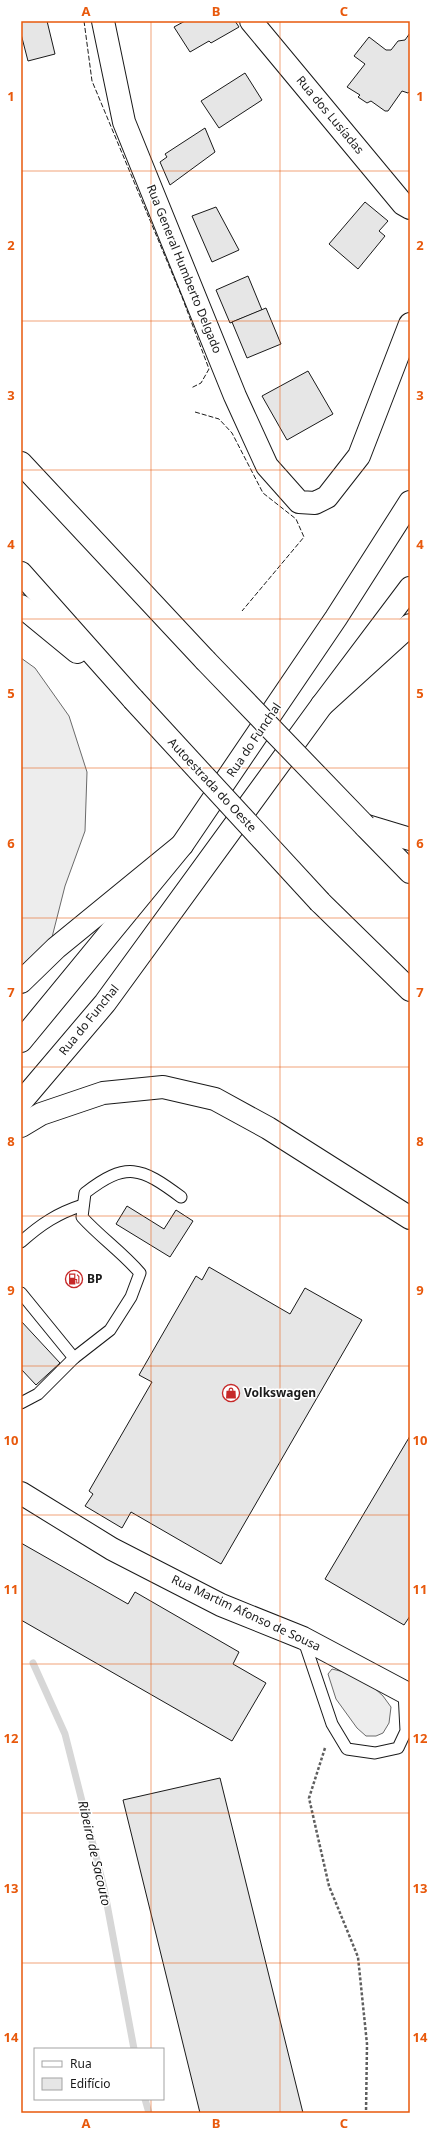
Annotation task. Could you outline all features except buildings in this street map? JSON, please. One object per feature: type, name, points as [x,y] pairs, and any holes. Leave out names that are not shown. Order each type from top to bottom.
[{"type":"main road","name":"Rua General Humberto Delgado","points":[[103,21],[124,122],[235,396],[267,466],[298,502],[315,503],[327,497],[359,456],[410,324]]},
{"type":"main road","name":"Rua dos Lusíadas","points":[[251,21],[403,204],[410,208]]},
{"type":"main road","points":[[21,463],[205,660],[410,872]]},
{"type":"main road","name":"Rua do Funchal","points":[[21,1042],[182,845],[336,618],[410,502]]},
{"type":"main road","name":"Autoestrada do Oeste","points":[[21,572],[133,699],[320,902],[410,990]]},
{"type":"main road","name":"Rua do Funchal","points":[[21,1102],[105,1003],[322,705],[410,588]]},
{"type":"main road","points":[[21,606],[133,699]]},
{"type":"main road","points":[[322,705],[410,625]]},
{"type":"main road","points":[[365,826],[410,839]]},
{"type":"main road","points":[[21,982],[56,948],[182,845]]},
{"type":"main road","points":[[21,1126],[41,1114],[103,1093],[163,1087],[215,1099],[262,1124],[410,1218]]},
{"type":"main road","name":"Rua Martim Afonso de Sousa","points":[[21,1493],[119,1553],[221,1605],[303,1638],[407,1693]]},
{"type":"lane","points":[[21,1403],[38,1394],[74,1358],[110,1330],[131,1297],[140,1273],[126,1256],[96,1233],[82,1217],[85,1194],[104,1178],[123,1171],[145,1173],[181,1197]]},
{"type":"lane","points":[[21,1242],[33,1230],[61,1212],[84,1205]]},
{"type":"lane","points":[[21,1293],[74,1358]]},
{"type":"lane","points":[[303,1638],[332,1724],[347,1749],[375,1753],[398,1748],[406,1732],[407,1693]]},
{"type":"path","points":[[332,1724],[310,1798],[329,1886],[358,1957],[367,2044],[366,2113]]},
{"type":"shaded area","points":[[21,658],[35,668],[69,716],[87,772],[85,831],[65,886],[47,957],[21,977]]},
{"type":"shaded area","points":[[332,1669],[344,1672],[371,1685],[383,1696],[391,1707],[389,1723],[383,1733],[376,1736],[366,1736],[357,1728],[336,1699],[328,1674]]},
{"type":"waterway","name":"Ribeira de Sacouto","points":[[33,1663],[65,1734],[104,1888],[134,2048]]},
{"type":"waterway","name":"Ribeira de Sacouto","points":[[145,2100],[149,2113]]},
{"type":"fence","points":[[84,21],[92,81],[182,297],[209,369],[201,383],[191,388]]},
{"type":"fence","points":[[195,412],[219,419],[232,433],[263,493],[296,519],[304,537],[242,611]]},
{"type":"place","name":"BP","points":[[74,1279]]},
{"type":"place","name":"Volkswagen","points":[[231,1393]]}]
